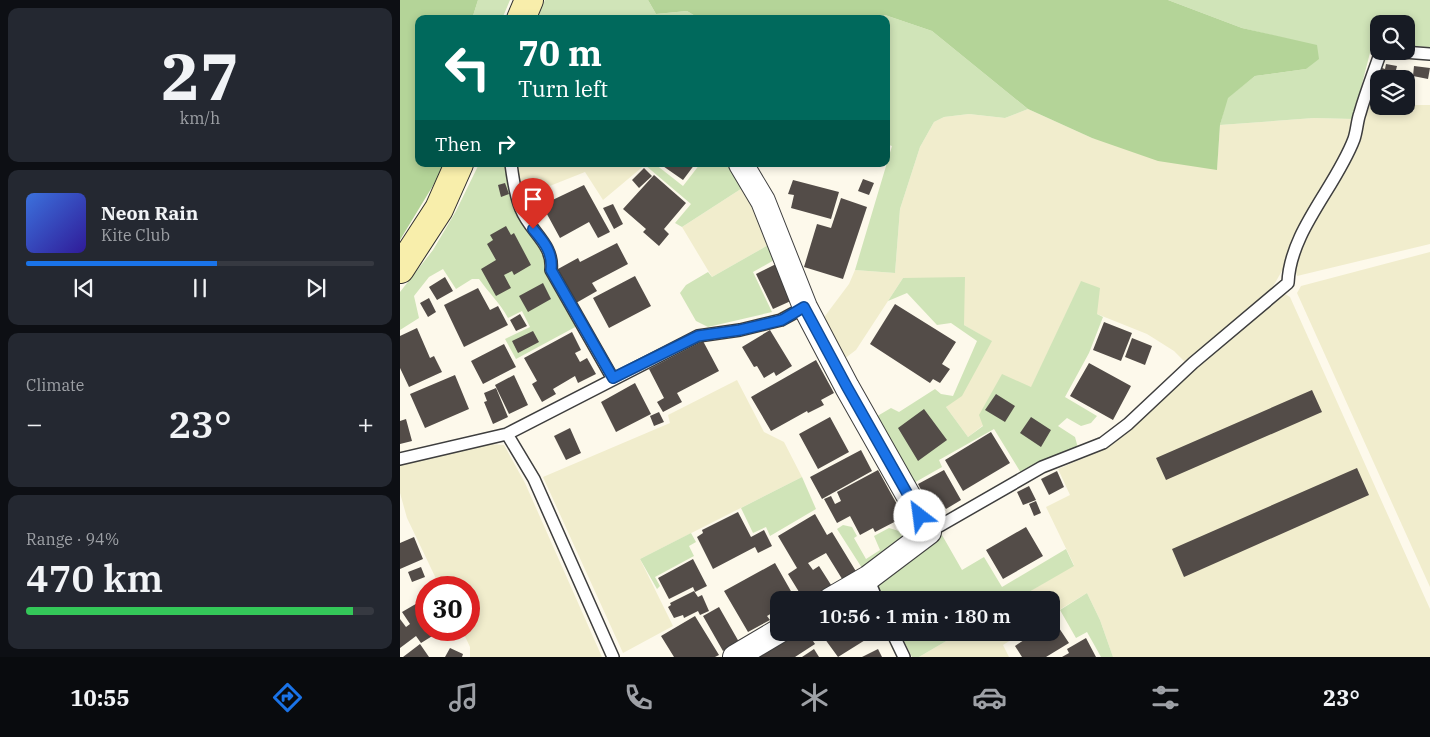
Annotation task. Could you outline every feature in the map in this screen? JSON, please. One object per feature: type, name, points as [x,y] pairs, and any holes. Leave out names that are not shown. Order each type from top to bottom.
[{"type":"main road","points":[[523,15],[529,0]]},
{"type":"main road","points":[[400,269],[439,209],[458,167]]},
{"type":"street","points":[[744,167],[764,201],[804,307],[929,532],[868,578],[846,591]]},
{"type":"street","points":[[735,657],[770,636]]},
{"type":"lane","points":[[1415,53],[1430,54]]},
{"type":"lane","points":[[929,532],[1042,467],[1103,443],[1128,424],[1193,362],[1288,283],[1289,266],[1294,249],[1334,179],[1354,138],[1359,115],[1378,60]]},
{"type":"lane","points":[[511,167],[521,210],[547,246],[552,260],[551,270],[613,378]]},
{"type":"lane","points":[[400,459],[506,434],[698,336],[740,330],[782,320],[804,307]]},
{"type":"lane","points":[[506,434],[534,479],[613,657]]},
{"type":"lane","points":[[868,578],[873,591]]},
{"type":"lane","points":[[896,641],[904,657]]},
{"type":"shaded area","points":[[1367,105],[1370,105],[1370,115],[1415,115],[1415,105],[1430,105],[1430,244],[1297,276],[1294,266],[1298,251],[1338,182],[1359,140]]},
{"type":"shaded area","points":[[1028,109],[1092,138],[1217,169],[1220,125],[1314,118],[1353,119],[1350,136],[1331,177],[1293,241],[1283,269],[1271,290],[1185,362],[1174,351],[1147,334],[1097,314],[1081,282],[1031,388],[968,437],[946,407],[991,341],[964,325],[903,278],[856,350],[844,359],[822,320],[849,284],[855,270],[895,273],[900,209],[920,147],[934,122],[944,117],[969,114],[1005,118]]},
{"type":"shaded area","points":[[517,167],[642,167],[603,200],[585,172],[522,197]]},
{"type":"shaded area","points":[[747,185],[770,244],[712,277],[682,227]]},
{"type":"shaded area","points":[[1430,252],[1430,587],[1297,293],[1301,286]]},
{"type":"shaded area","points":[[1285,294],[1290,297],[1430,609],[1430,657],[1113,657],[1100,620],[1087,593],[1060,610],[1060,591],[1030,591],[1074,565],[1046,507],[1070,495],[1058,469],[1107,448],[1191,370],[1280,296]]},
{"type":"shaded area","points":[[737,380],[764,432],[784,442],[802,477],[640,559],[673,626],[623,653],[543,477],[670,423],[668,415]]},
{"type":"shaded area","points":[[490,444],[504,445],[525,483],[602,657],[470,657],[470,647],[467,641],[480,641],[480,576],[435,576],[407,518],[400,493],[400,465]]},
{"type":"shaded area","points":[[946,641],[1009,641],[1003,645],[1009,657],[919,657]]},
{"type":"green space","points":[[400,0],[478,0],[473,15],[415,15],[415,167],[443,167],[400,240]]},
{"type":"green space","points":[[478,0],[510,0],[504,15],[473,15]]},
{"type":"green space","points":[[545,0],[648,0],[656,14],[687,11],[694,15],[538,15]]},
{"type":"green space","points":[[648,0],[1168,0],[1242,28],[1317,45],[1319,59],[1306,69],[1255,76],[1228,98],[1220,125],[1217,170],[1158,161],[1092,138],[1028,109],[932,31],[890,17],[890,15],[694,15],[687,11],[656,14]]},
{"type":"green space","points":[[1168,0],[1430,0],[1430,47],[1415,46],[1415,15],[1370,15],[1370,53],[1353,119],[1314,118],[1220,125],[1227,98],[1255,76],[1306,69],[1317,46],[1242,28]]},
{"type":"green space","points":[[890,17],[932,31],[1028,109],[1005,118],[969,114],[944,117],[934,122],[920,147],[900,209],[895,273],[855,270],[886,167],[890,167],[892,146],[890,145]]},
{"type":"green space","points":[[478,167],[507,167],[516,213],[543,249],[579,325],[516,359],[505,339],[530,327],[522,311],[508,318],[479,279],[472,279],[456,289],[443,269],[429,277],[414,296],[419,318],[400,330],[400,292],[433,250],[456,211]]},
{"type":"green space","points":[[647,167],[659,167],[683,186],[698,167],[733,167],[747,185],[682,227],[675,223],[691,204]]},
{"type":"green space","points":[[770,244],[776,259],[753,272],[772,312],[708,327],[696,321],[680,293],[686,285],[708,272],[712,277]]},
{"type":"green space","points":[[965,277],[964,325],[992,341],[962,396],[946,407],[968,437],[983,426],[979,415],[1002,374],[1031,387],[1081,281],[1100,288],[1097,314],[1103,317],[1089,353],[1065,397],[1097,416],[1091,423],[1081,426],[1067,418],[1058,426],[1075,437],[1078,448],[1021,473],[994,429],[939,460],[942,467],[912,484],[874,418],[891,408],[899,412],[935,389],[941,394],[953,396],[977,341],[951,323],[937,325],[907,293],[888,301],[903,278]]},
{"type":"green space","points":[[802,477],[816,509],[770,536],[766,527],[753,533],[741,508]]},
{"type":"green space","points":[[843,525],[852,527],[857,536],[854,538],[866,559],[880,550],[874,536],[889,528],[899,531],[904,539],[862,568],[837,529]]},
{"type":"green space","points":[[691,533],[696,542],[689,546],[694,556],[655,577],[660,586],[657,589],[640,559]]},
{"type":"green space","points":[[942,535],[962,570],[984,557],[1002,587],[1066,549],[1074,566],[1031,591],[881,591],[878,584],[923,547]]},
{"type":"green space","points":[[1087,593],[1100,620],[1113,657],[1101,657],[1087,632],[1076,638],[1060,610]]},
{"type":"green space","points":[[904,641],[946,641],[919,657],[912,657]]},
{"type":"building","points":[[1386,64],[1397,66],[1396,70],[1382,70],[1382,68],[1385,69]]},
{"type":"building","points":[[1414,66],[1430,68],[1428,79],[1415,76]]},
{"type":"building","points":[[664,167],[693,167],[683,180]]},
{"type":"building","points":[[644,168],[652,176],[639,188],[632,180]]},
{"type":"building","points":[[654,175],[686,203],[664,229],[669,234],[659,246],[643,232],[646,229],[623,209]]},
{"type":"building","points":[[863,179],[874,183],[869,195],[858,191]]},
{"type":"building","points":[[793,180],[839,192],[831,219],[791,208],[794,195],[788,194]]},
{"type":"building","points":[[505,183],[509,194],[501,197],[498,185]]},
{"type":"building","points":[[584,185],[610,232],[598,238],[589,222],[560,238],[542,205]]},
{"type":"building","points":[[841,198],[867,207],[843,279],[804,267],[817,224],[831,228]]},
{"type":"building","points":[[613,204],[623,224],[614,229],[603,208]]},
{"type":"building","points":[[506,226],[511,235],[514,233],[531,265],[514,275],[512,271],[504,275],[511,288],[496,296],[481,269],[496,260],[487,244],[493,240],[490,235]]},
{"type":"building","points":[[617,243],[628,264],[592,283],[597,291],[576,303],[558,269],[578,258],[580,262]]},
{"type":"building","points":[[776,264],[793,300],[773,309],[756,274]]},
{"type":"building","points":[[635,276],[651,306],[609,328],[593,298]]},
{"type":"building","points":[[445,277],[453,291],[437,300],[429,287]]},
{"type":"building","points":[[543,283],[551,299],[528,312],[519,296]]},
{"type":"building","points":[[478,288],[490,310],[498,306],[508,325],[464,347],[444,305]]},
{"type":"building","points":[[429,298],[436,312],[428,317],[420,303]]},
{"type":"building","points":[[895,304],[956,342],[942,364],[950,369],[940,383],[933,379],[930,383],[870,344]]},
{"type":"building","points":[[520,314],[527,326],[516,331],[510,320]]},
{"type":"building","points":[[1104,322],[1132,333],[1121,361],[1093,350]]},
{"type":"building","points":[[417,328],[430,358],[434,356],[442,372],[409,387],[400,368],[400,336]]},
{"type":"building","points":[[770,330],[792,366],[776,376],[774,372],[764,378],[757,366],[754,367],[742,347]]},
{"type":"building","points":[[533,331],[539,342],[518,353],[512,341]]},
{"type":"building","points":[[572,332],[581,350],[575,353],[580,362],[587,358],[596,374],[578,383],[575,376],[553,389],[556,394],[542,402],[532,384],[537,381],[524,358]]},
{"type":"building","points":[[1132,338],[1152,346],[1145,365],[1125,357]]},
{"type":"building","points":[[703,341],[719,371],[677,393],[682,402],[663,412],[657,402],[664,398],[649,369]]},
{"type":"building","points":[[504,344],[516,367],[483,384],[471,361]]},
{"type":"building","points":[[816,360],[834,393],[821,400],[824,405],[808,413],[807,411],[771,431],[751,397]]},
{"type":"building","points":[[1089,363],[1131,386],[1113,420],[1070,396]]},
{"type":"building","points":[[455,375],[469,409],[425,428],[410,394]]},
{"type":"building","points":[[514,375],[528,405],[509,414],[495,385]]},
{"type":"building","points":[[635,383],[651,414],[616,432],[601,402]]},
{"type":"building","points":[[496,388],[508,417],[493,424],[484,402],[487,401],[484,393]]},
{"type":"building","points":[[1312,390],[1322,412],[1166,480],[1156,458]]},
{"type":"building","points":[[996,394],[1015,406],[1005,422],[985,410]]},
{"type":"building","points":[[924,409],[947,440],[918,461],[898,428]]},
{"type":"building","points":[[659,412],[664,422],[654,426],[650,416]]},
{"type":"building","points":[[830,417],[849,452],[818,469],[799,434]]},
{"type":"building","points":[[1031,417],[1051,430],[1041,447],[1020,433]]},
{"type":"building","points":[[406,419],[412,441],[400,444],[400,421]]},
{"type":"building","points":[[570,428],[581,453],[566,460],[554,436]]},
{"type":"building","points":[[991,432],[1010,463],[963,491],[945,460]]},
{"type":"building","points":[[861,450],[872,471],[822,499],[810,477]]},
{"type":"building","points":[[1357,468],[1369,495],[1184,577],[1172,549]]},
{"type":"building","points":[[878,470],[904,517],[875,532],[873,528],[860,535],[850,516],[837,523],[824,499],[831,496],[835,504],[841,501],[837,492]]},
{"type":"building","points":[[944,470],[961,500],[946,509],[943,504],[932,510],[918,484]]},
{"type":"building","points":[[1057,471],[1064,487],[1049,495],[1041,479]]},
{"type":"building","points":[[1029,486],[1036,500],[1023,505],[1017,492]]},
{"type":"building","points":[[1036,501],[1041,513],[1034,516],[1029,504]]},
{"type":"building","points":[[738,512],[751,537],[764,530],[772,546],[758,553],[755,547],[713,569],[697,537],[703,533],[702,530]]},
{"type":"building","points":[[815,514],[827,535],[832,532],[857,573],[844,582],[826,553],[808,563],[813,570],[819,566],[833,588],[828,591],[798,591],[788,574],[797,568],[778,536]]},
{"type":"building","points":[[1026,527],[1043,556],[1003,579],[986,550]]},
{"type":"building","points":[[414,537],[423,559],[400,569],[400,543]]},
{"type":"building","points":[[693,559],[707,586],[695,592],[693,587],[669,599],[658,578]]},
{"type":"building","points":[[775,563],[791,591],[770,591],[770,614],[767,616],[770,620],[748,632],[724,591]]},
{"type":"building","points":[[421,567],[425,576],[415,576],[415,581],[412,582],[408,572]]},
{"type":"building","points":[[694,591],[698,597],[702,595],[709,611],[700,615],[698,611],[684,618],[683,615],[674,618],[668,607],[671,605],[670,603]]},
{"type":"building","points":[[415,604],[415,637],[400,648],[400,619],[406,627],[410,624],[402,612]]},
{"type":"building","points":[[719,607],[739,642],[723,651],[703,616]]},
{"type":"building","points":[[695,616],[719,655],[715,657],[674,657],[661,636]]},
{"type":"building","points":[[1060,630],[1069,643],[1046,657],[1022,657],[1015,646],[1022,641],[1060,641]]},
{"type":"building","points":[[1086,638],[1096,657],[1062,657],[1069,653],[1067,649]]},
{"type":"building","points":[[783,641],[813,641],[815,644],[795,657],[758,657]]},
{"type":"building","points":[[826,641],[864,641],[838,657]]},
{"type":"building","points":[[420,644],[429,657],[403,657]]},
{"type":"building","points":[[450,648],[463,654],[462,657],[445,657]]},
{"type":"building","points":[[814,649],[819,657],[802,657]]},
{"type":"building","points":[[878,649],[882,657],[862,657]]},
{"type":"route","points":[[533,229],[547,246],[552,260],[551,270],[613,378],[698,336],[740,330],[782,320],[804,307],[920,516]]}]
